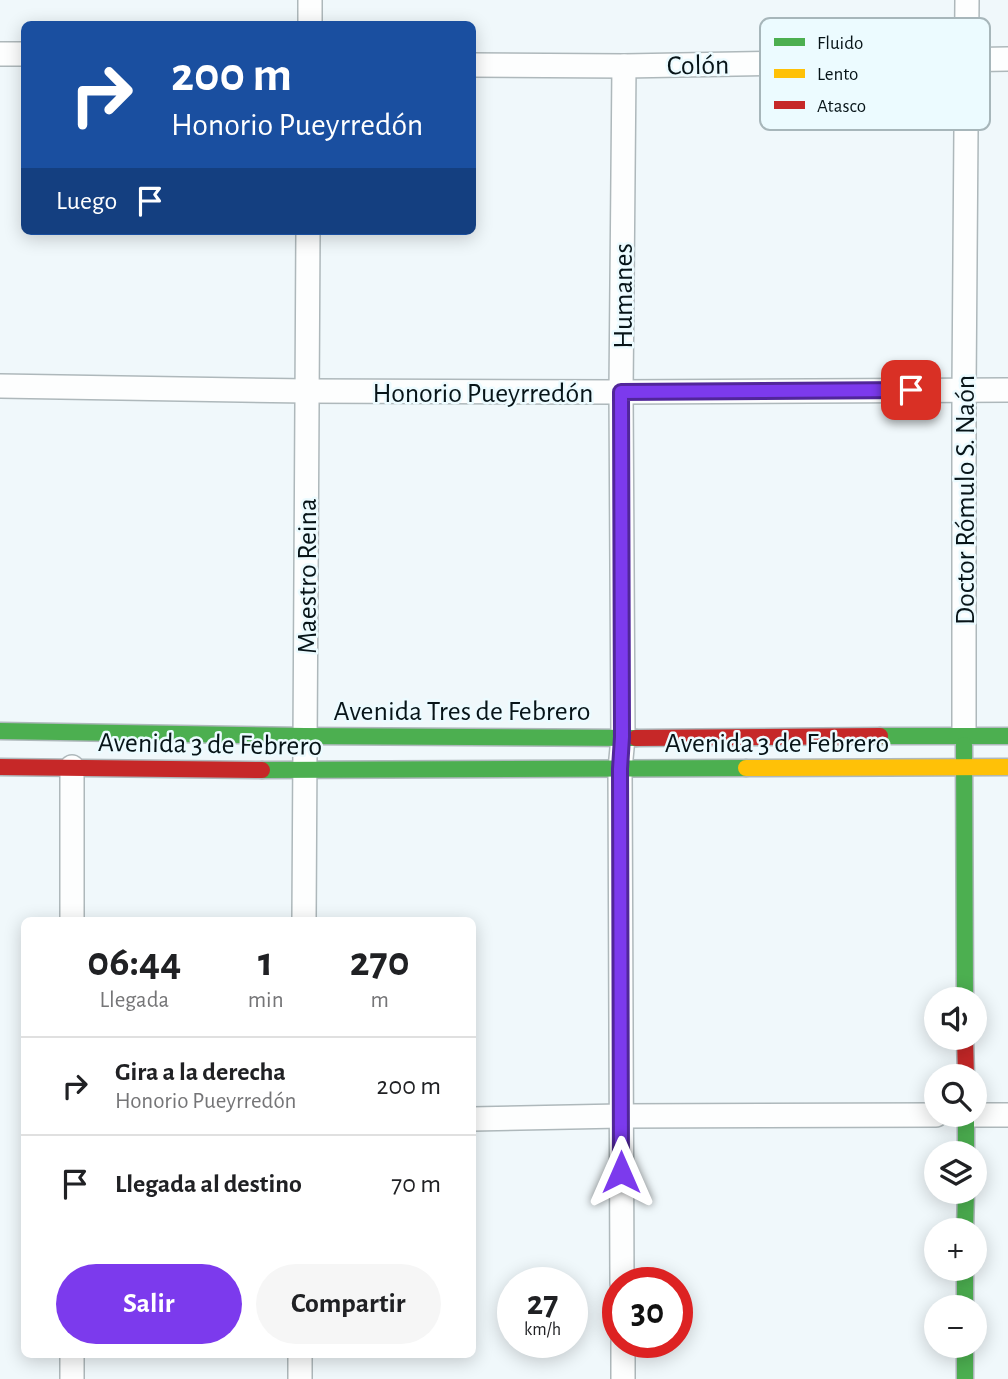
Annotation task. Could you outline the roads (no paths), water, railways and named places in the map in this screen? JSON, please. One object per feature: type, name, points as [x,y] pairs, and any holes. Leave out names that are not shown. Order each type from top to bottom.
[{"type":"main road","name":"Avenida Tres de Febrero","points":[[0,731],[305,736],[1008,736]]},
{"type":"main road","name":"Doctor Rómulo S. Naón","points":[[964,735],[965,987]]},
{"type":"main road","name":"Avenida 3 de Febrero","points":[[0,767],[305,771],[1008,767]]},
{"type":"main road","points":[[965,1358],[965,1379]]},
{"type":"street","points":[[310,0],[310,21]]},
{"type":"street","name":"Doctor Rómulo S. Naón","points":[[967,0],[967,18]]},
{"type":"street","points":[[0,54],[21,54]]},
{"type":"street","name":"Colón","points":[[990,59],[1008,59]]},
{"type":"street","name":"Colón","points":[[476,65],[760,63]]},
{"type":"street","name":"Humanes","points":[[622,1267],[620,769],[624,66]]},
{"type":"street","name":"Doctor Rómulo S. Naón","points":[[964,735],[966,130]]},
{"type":"street","name":"Maestro Reina","points":[[304,917],[308,235]]},
{"type":"street","name":"Honorio Pueyrredón","points":[[0,386],[307,391],[1008,390]]},
{"type":"street","points":[[72,767],[72,917]]},
{"type":"street","points":[[476,1119],[924,1115]]},
{"type":"street","points":[[987,1115],[1008,1115]]},
{"type":"street","points":[[72,1358],[72,1379]]},
{"type":"street","points":[[299,1379],[300,1358]]},
{"type":"street","points":[[622,1358],[623,1379]]}]
